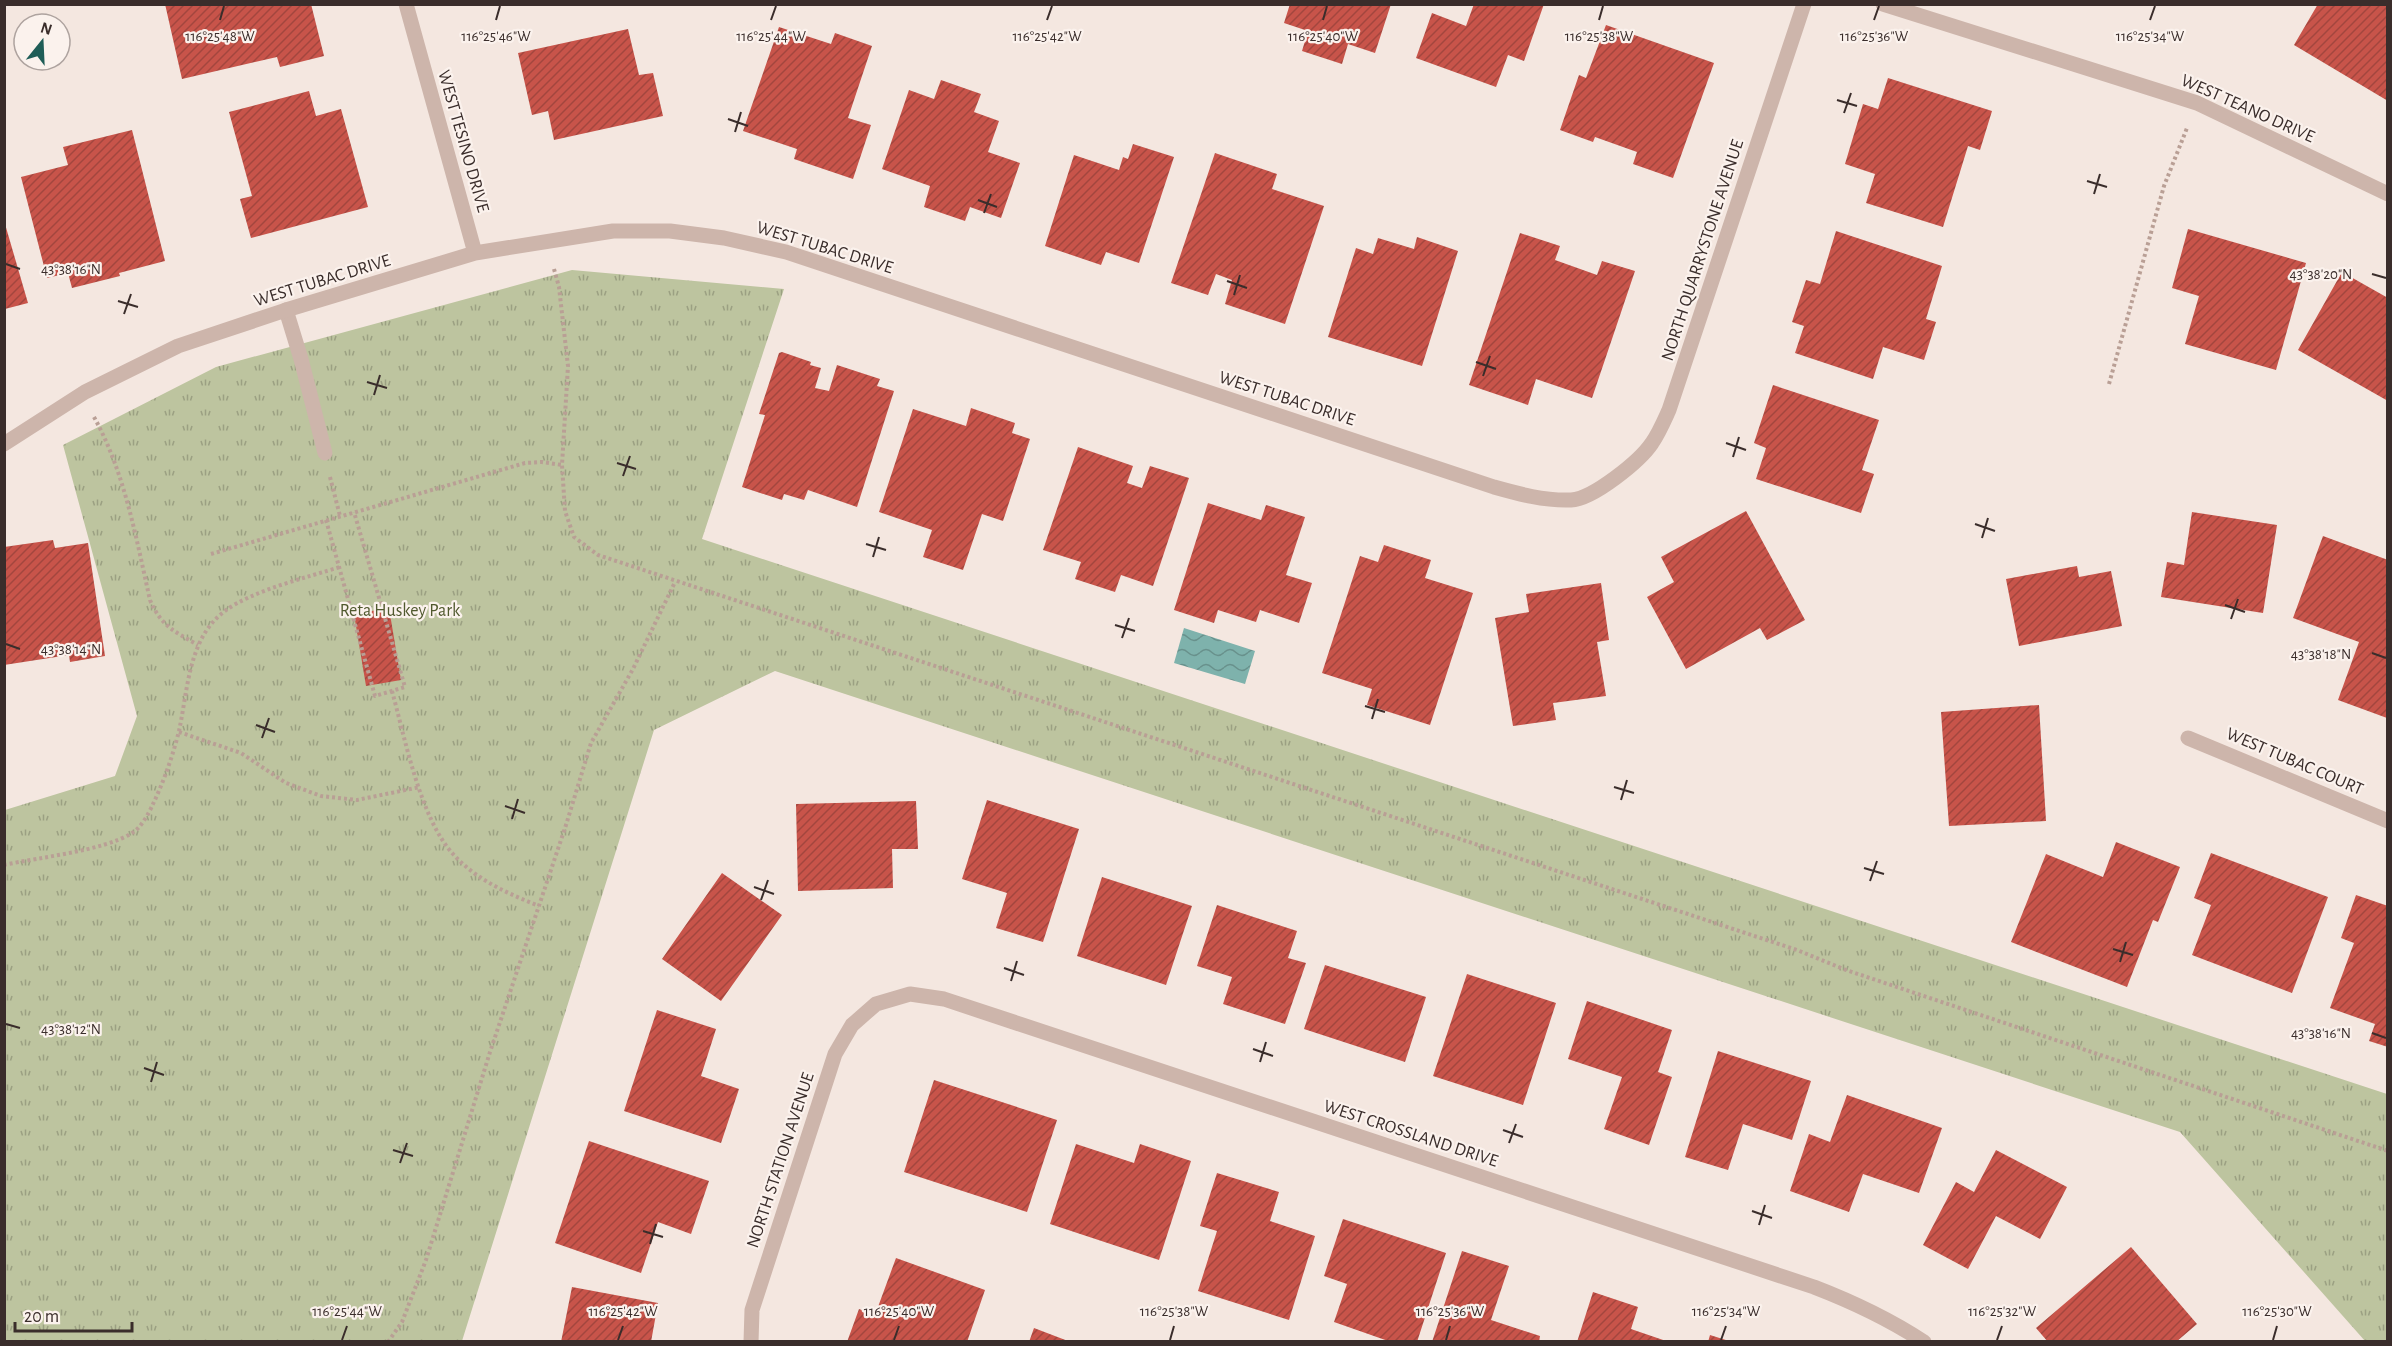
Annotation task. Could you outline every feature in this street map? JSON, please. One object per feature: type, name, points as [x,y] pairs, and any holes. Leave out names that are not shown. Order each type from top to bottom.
[{"type":"street","name":"WEST TESINO DRIVE","points":[[406,4],[475,253]]},
{"type":"street","name":"NORTH QUARRYSTONE AVENUE","points":[[1604,487],[1652,444],[1670,410],[1804,4]]},
{"type":"street","name":"WEST TEANO DRIVE","points":[[1883,4],[2197,103],[2388,194]]},
{"type":"street","name":"WEST TUBAC DRIVE","points":[[4,444],[85,392],[178,346],[286,310],[475,253],[613,231],[669,231],[786,252],[1503,490],[1532,497],[1573,500],[1604,487]]},
{"type":"street","points":[[286,310],[325,453]]},
{"type":"street","name":"WEST TUBAC COURT","points":[[2188,738],[2388,821]]},
{"type":"street","name":"WEST CROSSLAND DRIVE","points":[[876,1004],[910,994],[944,999],[1814,1287],[1856,1303],[1896,1323],[1924,1341]]},
{"type":"street","name":"NORTH STATION AVENUE","points":[[751,1341],[752,1310],[835,1054],[852,1025],[876,1004]]},
{"type":"path","points":[[2109,384],[2164,186],[2197,103]]},
{"type":"path","points":[[554,269],[559,287],[568,366],[562,465],[565,511],[574,537],[598,555],[1797,950],[1846,970],[2388,1151]]},
{"type":"path","points":[[94,416],[105,436],[121,479],[150,600],[157,616],[170,629],[198,645]]},
{"type":"path","points":[[325,453],[340,516]]},
{"type":"path","points":[[211,554],[525,463],[542,462],[562,465]]},
{"type":"path","points":[[326,520],[375,696],[405,687],[354,512]]},
{"type":"path","points":[[4,865],[106,844],[134,832],[149,812],[161,788],[178,732],[189,673],[198,645],[210,626],[226,610],[292,581],[340,567]]},
{"type":"path","points":[[388,1341],[402,1322],[426,1260],[490,1052],[591,743],[633,669],[675,582]]},
{"type":"path","points":[[392,691],[420,788],[434,825],[453,854],[482,879],[539,906]]},
{"type":"path","points":[[178,732],[241,753],[286,783],[321,796],[357,800],[420,788]]},
{"type":"green space","name":"Reta Huskey Park","points":[[572,270],[784,289],[702,539],[2387,1094],[2387,1341],[2365,1341],[2180,1132],[775,671],[654,730],[462,1341],[5,1342],[5,810],[115,776],[137,716],[63,445],[216,367]]},
{"type":"water","points":[[1184,628],[1255,651],[1245,684],[1174,663]]},
{"type":"building","points":[[165,4],[311,4],[324,56],[280,67],[277,57],[182,79]]},
{"type":"building","points":[[1290,4],[1391,4],[1375,53],[1348,44],[1342,64],[1302,51],[1308,31],[1284,23]]},
{"type":"building","points":[[1474,4],[1544,4],[1524,61],[1508,55],[1496,87],[1416,58],[1432,13],[1466,26]]},
{"type":"building","points":[[2318,4],[2388,4],[2388,101],[2294,45]]},
{"type":"building","points":[[1606,25],[1714,63],[1673,178],[1633,164],[1637,152],[1595,137],[1593,142],[1560,130],[1579,75],[1586,78]]},
{"type":"building","points":[[779,27],[831,44],[835,33],[872,46],[848,118],[871,125],[853,179],[794,159],[797,149],[743,131]]},
{"type":"building","points":[[628,29],[639,75],[653,73],[663,116],[554,140],[548,111],[532,115],[518,53]]},
{"type":"building","points":[[1888,78],[1992,111],[1980,150],[1968,146],[1943,227],[1866,203],[1875,174],[1845,164],[1863,104],[1878,109]]},
{"type":"building","points":[[941,80],[981,94],[974,112],[999,121],[988,152],[1020,163],[1001,218],[970,207],[965,221],[924,207],[930,186],[882,169],[909,90],[934,99]]},
{"type":"building","points":[[309,91],[316,116],[341,109],[368,207],[251,238],[240,199],[252,196],[229,112]]},
{"type":"building","points":[[132,130],[165,261],[119,273],[120,276],[72,288],[68,273],[47,278],[21,177],[68,165],[63,147]]},
{"type":"building","points":[[1133,144],[1174,157],[1139,263],[1106,252],[1101,265],[1045,246],[1074,155],[1119,170],[1123,157],[1128,159]]},
{"type":"building","points":[[1215,153],[1277,174],[1272,189],[1324,206],[1285,324],[1225,304],[1232,280],[1216,274],[1208,295],[1171,283]]},
{"type":"building","points":[[5,224],[28,303],[5,309]]},
{"type":"building","points":[[2188,229],[2306,263],[2276,370],[2185,344],[2199,296],[2172,288]]},
{"type":"building","points":[[1836,231],[1942,266],[1926,319],[1936,322],[1924,360],[1883,347],[1873,379],[1795,353],[1804,326],[1792,322],[1806,280],[1820,284]]},
{"type":"building","points":[[1520,233],[1560,246],[1555,260],[1597,275],[1602,261],[1635,271],[1592,398],[1536,379],[1528,405],[1469,385]]},
{"type":"building","points":[[1417,237],[1458,251],[1422,366],[1328,337],[1356,248],[1373,254],[1378,238],[1414,249]]},
{"type":"building","points":[[2342,272],[2388,298],[2388,401],[2298,350]]},
{"type":"building","points":[[782,352],[821,368],[815,388],[829,391],[837,365],[880,379],[877,386],[894,391],[857,507],[808,490],[804,500],[784,494],[782,500],[742,487],[765,415],[759,414],[779,353]]},
{"type":"building","points":[[1773,385],[1879,420],[1862,470],[1874,474],[1861,513],[1756,479],[1766,448],[1754,443]]},
{"type":"building","points":[[971,408],[1015,423],[1012,433],[1030,439],[1003,521],[982,514],[963,570],[923,557],[932,530],[879,512],[913,409],[966,426]]},
{"type":"building","points":[[1078,447],[1133,466],[1127,483],[1142,488],[1150,466],[1189,478],[1153,586],[1121,575],[1115,592],[1075,579],[1081,562],[1043,550]]},
{"type":"building","points":[[1208,503],[1261,520],[1266,505],[1305,517],[1286,575],[1312,583],[1299,623],[1260,610],[1256,622],[1218,610],[1214,623],[1174,610]]},
{"type":"building","points":[[1746,511],[1805,620],[1767,640],[1760,628],[1686,669],[1647,597],[1674,582],[1661,557]]},
{"type":"building","points":[[2192,512],[2277,525],[2263,613],[2161,597],[2167,562],[2184,565]]},
{"type":"building","points":[[2323,536],[2388,560],[2387,718],[2338,700],[2359,642],[2293,618]]},
{"type":"building","points":[[53,540],[55,548],[88,543],[105,656],[70,662],[69,655],[4,665],[4,547]]},
{"type":"building","points":[[1384,545],[1431,560],[1425,578],[1473,593],[1430,725],[1367,705],[1372,689],[1322,673],[1360,556],[1378,562]]},
{"type":"building","points":[[2077,566],[2079,577],[2111,571],[2122,626],[2019,646],[2006,579]]},
{"type":"building","points":[[1601,583],[1609,640],[1597,642],[1606,696],[1553,703],[1556,720],[1513,726],[1495,618],[1529,612],[1526,594]]},
{"type":"building","points":[[389,608],[401,680],[366,686],[354,614]]},
{"type":"building","points":[[2039,705],[2046,821],[1949,826],[1941,712]]},
{"type":"building","points":[[987,800],[1079,829],[1043,942],[996,928],[1007,893],[962,879]]},
{"type":"building","points":[[916,801],[918,849],[892,849],[893,888],[798,891],[796,804]]},
{"type":"building","points":[[2116,842],[2180,867],[2158,922],[2153,920],[2127,987],[2011,942],[2046,854],[2103,877]]},
{"type":"building","points":[[2211,853],[2328,897],[2292,993],[2192,955],[2211,905],[2194,898]]},
{"type":"building","points":[[722,873],[782,915],[721,1001],[662,959]]},
{"type":"building","points":[[1102,877],[1192,906],[1166,985],[1077,956]]},
{"type":"building","points":[[2356,895],[2388,906],[2388,1047],[2369,1041],[2375,1024],[2330,1008],[2354,943],[2341,938]]},
{"type":"building","points":[[1217,905],[1297,931],[1288,958],[1306,963],[1285,1024],[1223,1004],[1232,977],[1197,966]]},
{"type":"building","points":[[1325,965],[1426,997],[1405,1062],[1304,1029]]},
{"type":"building","points":[[1467,974],[1556,1003],[1523,1105],[1433,1076]]},
{"type":"building","points":[[1587,1001],[1672,1030],[1658,1072],[1672,1077],[1649,1145],[1604,1129],[1622,1077],[1568,1059]]},
{"type":"building","points":[[657,1010],[716,1029],[701,1076],[739,1089],[721,1143],[624,1111]]},
{"type":"building","points":[[1718,1051],[1811,1081],[1792,1140],[1743,1124],[1728,1170],[1685,1157]]},
{"type":"building","points":[[934,1080],[1057,1120],[1027,1212],[904,1172]]},
{"type":"building","points":[[1847,1095],[1942,1128],[1919,1193],[1863,1174],[1849,1212],[1790,1191],[1809,1134],[1830,1142]]},
{"type":"building","points":[[589,1141],[709,1181],[691,1234],[658,1222],[641,1273],[555,1243]]},
{"type":"building","points":[[1076,1144],[1134,1163],[1140,1144],[1191,1161],[1159,1260],[1050,1224]]},
{"type":"building","points":[[1996,1150],[2067,1187],[2040,1239],[1996,1216],[1968,1269],[1923,1245],[1956,1182],[1974,1192]]},
{"type":"building","points":[[1217,1173],[1279,1192],[1270,1221],[1315,1236],[1289,1320],[1198,1291],[1217,1231],[1200,1226]]},
{"type":"building","points":[[1343,1219],[1446,1253],[1417,1342],[1391,1342],[1334,1322],[1347,1284],[1324,1276]]},
{"type":"building","points":[[2131,1247],[2197,1324],[2176,1342],[2048,1342],[2036,1328]]},
{"type":"building","points":[[1462,1251],[1509,1266],[1491,1320],[1540,1336],[1539,1342],[1432,1342]]},
{"type":"building","points":[[896,1258],[985,1290],[967,1342],[847,1342],[859,1309],[875,1315]]},
{"type":"building","points":[[572,1287],[658,1303],[651,1342],[561,1342]]},
{"type":"building","points":[[1593,1292],[1638,1307],[1631,1329],[1669,1342],[1577,1342]]},
{"type":"building","points":[[1034,1328],[1068,1341],[1068,1342],[1029,1342]]},
{"type":"building","points":[[1710,1335],[1729,1341],[1729,1342],[1708,1342]]}]
